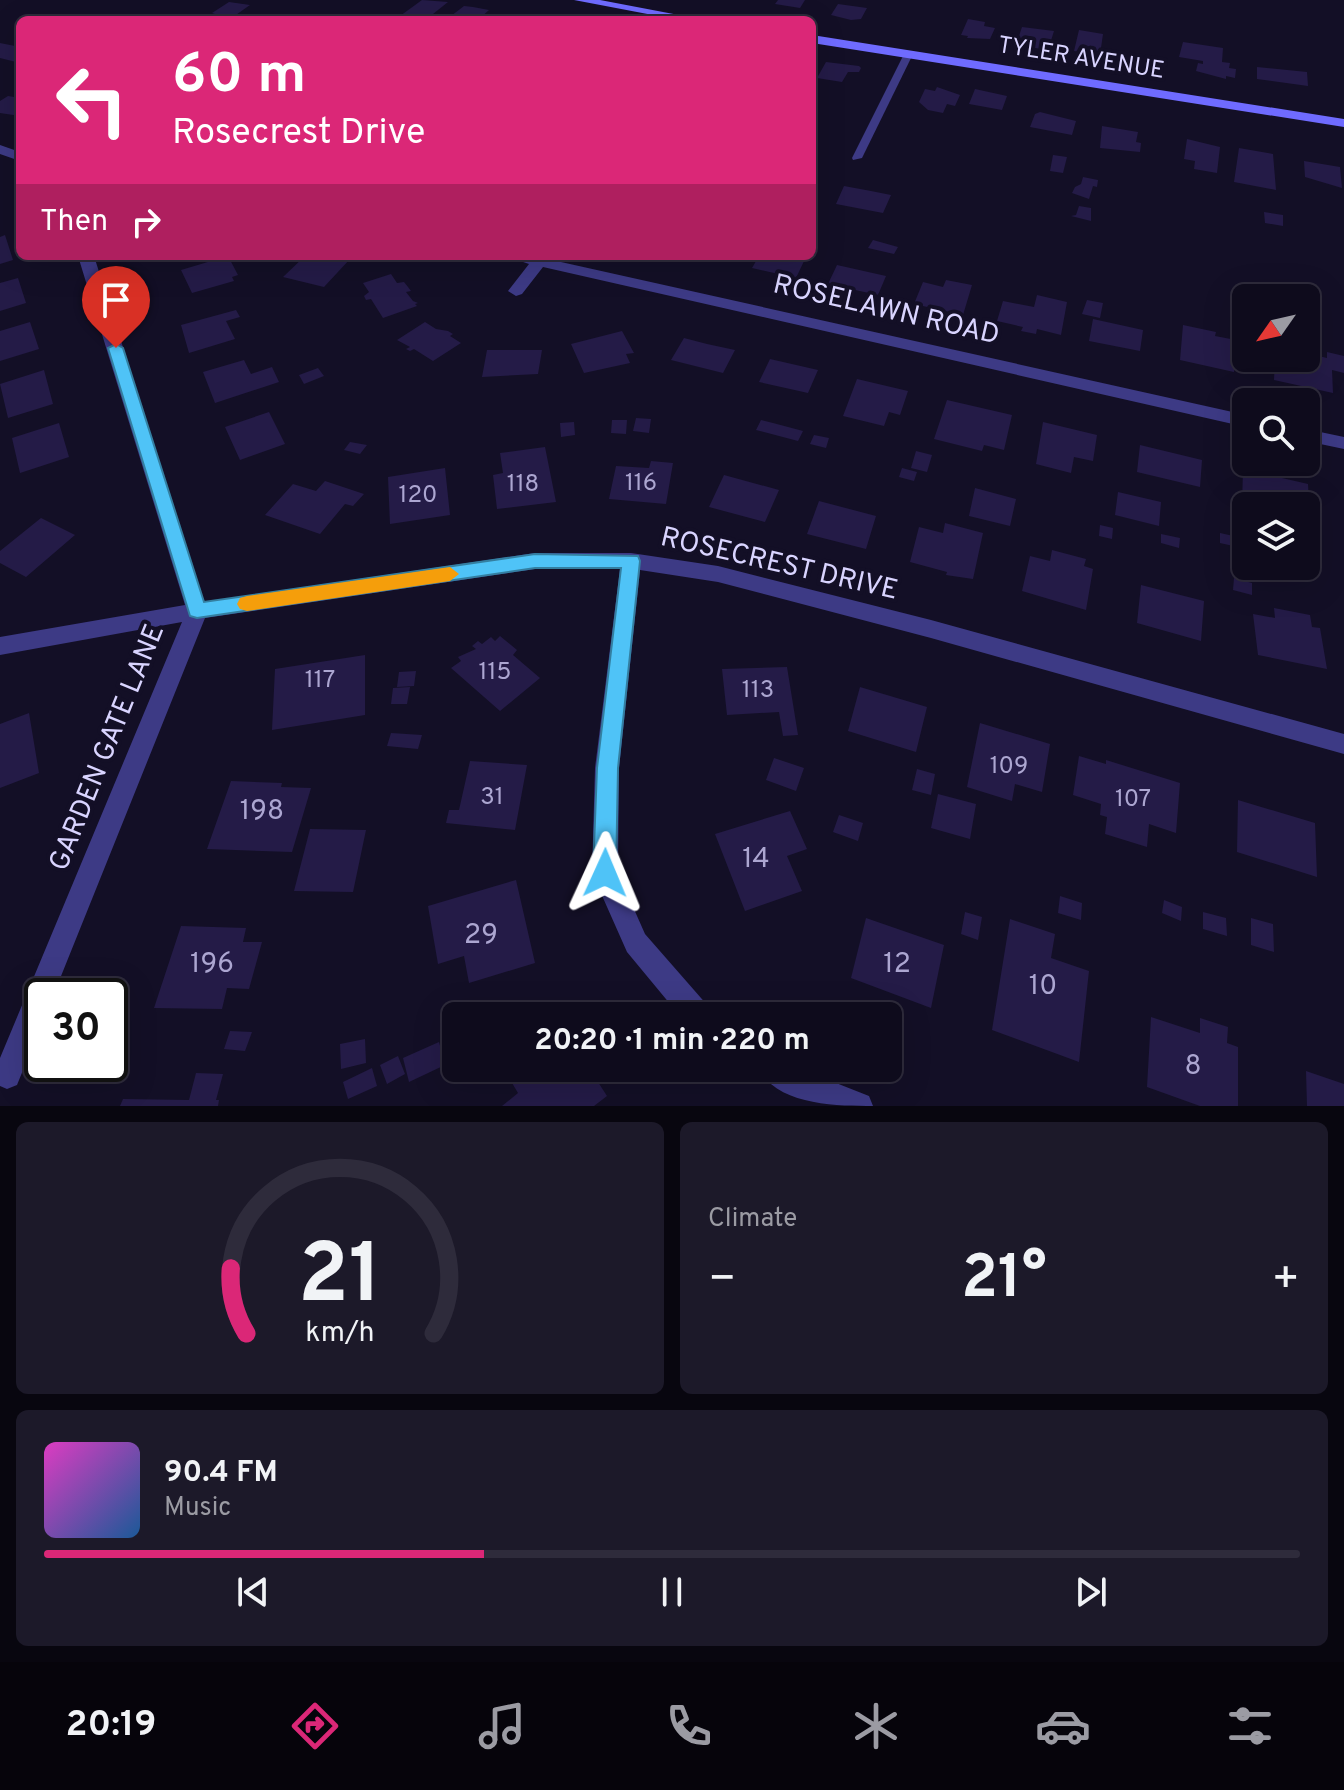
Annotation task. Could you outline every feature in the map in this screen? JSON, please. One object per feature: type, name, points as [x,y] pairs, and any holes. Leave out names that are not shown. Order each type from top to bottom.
[{"type":"street","points":[[580,0],[675,16]]},
{"type":"street","name":"TYLER AVENUE","points":[[816,40],[1344,123]]},
{"type":"street","name":"GARDEN GATE LANE","points":[[7,1075],[197,611],[95,260]]},
{"type":"street","name":"ROSELAWN ROAD","points":[[531,260],[1232,418]]},
{"type":"street","points":[[516,291],[539,262]]},
{"type":"street","points":[[1320,438],[1344,443]]},
{"type":"street","name":"ROSECREST DRIVE","points":[[0,646],[197,611],[535,561],[631,561],[718,574],[931,629],[1344,744]]},
{"type":"street","points":[[631,561],[607,768],[605,873],[636,943],[686,1002]]},
{"type":"street","points":[[794,1082],[859,1106]]},
{"type":"lane","points":[[857,158],[908,54]]},
{"type":"building","points":[[422,0],[448,2],[430,16],[400,16]]},
{"type":"building","points":[[778,0],[805,0],[800,8],[775,4]]},
{"type":"building","points":[[229,2],[250,5],[234,16],[212,16],[215,14],[212,13]]},
{"type":"building","points":[[838,4],[867,8],[861,19],[851,20],[831,15]]},
{"type":"building","points":[[464,6],[489,10],[482,16],[451,16]]},
{"type":"building","points":[[968,19],[985,22],[984,26],[995,28],[990,39],[961,35]]},
{"type":"building","points":[[1022,27],[1054,31],[1048,50],[1016,45]]},
{"type":"building","points":[[1079,30],[1103,34],[1100,55],[1074,51]]},
{"type":"building","points":[[1183,42],[1223,48],[1222,62],[1230,63],[1229,68],[1236,69],[1235,78],[1226,76],[1226,79],[1196,71],[1198,63],[1203,64],[1203,61],[1179,57]]},
{"type":"building","points":[[0,43],[16,46],[16,62],[0,58]]},
{"type":"building","points":[[826,62],[861,68],[859,72],[848,72],[842,82],[817,78]]},
{"type":"building","points":[[1257,67],[1307,72],[1308,86],[1257,79]]},
{"type":"building","points":[[937,87],[960,95],[955,106],[947,104],[943,113],[928,110],[919,102],[925,89],[935,91]]},
{"type":"building","points":[[975,89],[1007,96],[1002,110],[969,104]]},
{"type":"building","points":[[8,96],[16,97],[16,115],[0,113],[0,101]]},
{"type":"building","points":[[1040,112],[1076,121],[1072,135],[1030,127],[1035,114]]},
{"type":"building","points":[[1102,126],[1138,132],[1136,142],[1141,143],[1140,152],[1100,148]]},
{"type":"building","points":[[1187,139],[1220,147],[1217,173],[1194,169],[1195,161],[1184,159]]},
{"type":"building","points":[[1239,148],[1273,154],[1276,190],[1234,182]]},
{"type":"building","points":[[1053,155],[1067,157],[1063,173],[1050,171]]},
{"type":"building","points":[[1304,161],[1340,167],[1342,188],[1305,177]]},
{"type":"building","points":[[1083,177],[1098,180],[1089,199],[1072,193]]},
{"type":"building","points":[[844,186],[891,195],[883,213],[836,204]]},
{"type":"building","points":[[1079,206],[1091,208],[1091,221],[1071,216],[1076,215]]},
{"type":"building","points":[[1264,212],[1283,215],[1283,226],[1265,223]]},
{"type":"building","points":[[5,235],[13,260],[0,264],[0,237]]},
{"type":"building","points":[[873,240],[898,247],[894,254],[868,248]]},
{"type":"building","points":[[215,260],[230,260],[238,275],[232,277],[234,281],[192,293],[181,270]]},
{"type":"building","points":[[301,260],[349,260],[324,287],[283,277]]},
{"type":"building","points":[[757,260],[805,260],[796,278],[752,268]]},
{"type":"building","points":[[837,265],[886,276],[878,295],[828,284]]},
{"type":"building","points":[[391,274],[397,283],[404,282],[411,291],[406,292],[418,303],[383,318],[371,299],[366,300],[364,296],[369,292],[363,283]]},
{"type":"building","points":[[18,278],[26,303],[0,311],[0,283]]},
{"type":"building","points":[[946,280],[972,285],[963,315],[914,304],[923,282],[943,287]]},
{"type":"building","points":[[1037,295],[1067,302],[1061,335],[1037,329],[1036,334],[1021,331],[1023,327],[997,321],[1003,301],[1034,307]]},
{"type":"building","points":[[1087,300],[1103,303],[1100,318],[1082,314]]},
{"type":"building","points":[[236,310],[240,317],[226,321],[235,339],[189,353],[181,325]]},
{"type":"building","points":[[1093,319],[1143,330],[1140,351],[1089,341]]},
{"type":"building","points":[[30,322],[39,349],[0,361],[0,331]]},
{"type":"building","points":[[425,322],[436,329],[448,331],[461,343],[433,361],[414,349],[406,349],[410,347],[397,340]]},
{"type":"building","points":[[1183,325],[1216,332],[1215,336],[1232,339],[1232,372],[1180,360]]},
{"type":"building","points":[[622,331],[634,353],[626,354],[630,363],[584,373],[571,344]]},
{"type":"building","points":[[684,338],[735,350],[723,373],[671,360]]},
{"type":"building","points":[[487,350],[542,350],[538,374],[482,377]]},
{"type":"building","points":[[1327,352],[1344,356],[1344,373],[1332,370],[1333,393],[1274,380],[1274,372],[1320,372],[1320,356],[1327,358]]},
{"type":"building","points":[[770,359],[818,370],[808,393],[759,382]]},
{"type":"building","points":[[244,360],[251,374],[272,367],[279,382],[215,403],[203,372]]},
{"type":"building","points":[[318,368],[324,376],[304,384],[299,375]]},
{"type":"building","points":[[44,370],[53,404],[8,418],[0,384]]},
{"type":"building","points":[[857,379],[908,391],[900,415],[889,412],[884,426],[843,416]]},
{"type":"building","points":[[947,400],[1012,415],[1004,450],[984,445],[982,451],[934,439]]},
{"type":"building","points":[[269,412],[285,444],[240,460],[225,427]]},
{"type":"building","points":[[636,418],[651,419],[649,433],[633,431]]},
{"type":"building","points":[[612,420],[627,420],[626,434],[611,433]]},
{"type":"building","points":[[761,420],[803,431],[798,441],[756,430]]},
{"type":"building","points":[[574,422],[575,435],[561,437],[560,423]]},
{"type":"building","points":[[1043,422],[1097,435],[1093,461],[1074,457],[1071,473],[1036,464]]},
{"type":"building","points":[[59,423],[69,457],[20,473],[12,438]]},
{"type":"building","points":[[814,435],[829,438],[826,448],[810,444]]},
{"type":"building","points":[[350,442],[367,445],[360,454],[344,450]]},
{"type":"building","points":[[1140,445],[1202,460],[1200,487],[1137,472]]},
{"type":"building","points":[[545,447],[556,502],[497,509],[493,475],[503,473],[500,453]]},
{"type":"building","points":[[916,451],[932,455],[927,472],[911,468]]},
{"type":"building","points":[[651,461],[673,463],[666,504],[609,499],[616,466],[649,468]]},
{"type":"building","points":[[445,468],[450,515],[390,524],[388,477]]},
{"type":"building","points":[[902,468],[917,472],[914,481],[899,477]]},
{"type":"building","points":[[724,475],[779,490],[765,522],[709,507]]},
{"type":"building","points":[[1243,476],[1273,476],[1308,484],[1308,492],[1242,492]]},
{"type":"building","points":[[325,481],[364,494],[353,506],[345,504],[320,534],[265,515],[293,484],[316,491]]},
{"type":"building","points":[[975,488],[1016,499],[1010,526],[969,516]]},
{"type":"building","points":[[1118,492],[1161,502],[1159,526],[1115,515]]},
{"type":"building","points":[[819,501],[876,516],[866,549],[807,534]]},
{"type":"building","points":[[41,518],[75,535],[26,577],[0,563],[0,551]]},
{"type":"building","points":[[945,523],[983,533],[973,579],[946,575],[947,572],[910,562],[919,527],[943,533]]},
{"type":"building","points":[[1100,525],[1113,528],[1112,539],[1099,536]]},
{"type":"building","points":[[1220,533],[1232,536],[1232,546],[1220,543]]},
{"type":"building","points":[[1161,534],[1180,538],[1179,548],[1161,543]]},
{"type":"building","points":[[1052,550],[1086,559],[1084,566],[1093,569],[1086,610],[1022,591],[1030,556],[1050,561]]},
{"type":"building","points":[[1234,580],[1252,583],[1252,595],[1233,590]]},
{"type":"building","points":[[1141,585],[1204,601],[1201,641],[1137,623]]},
{"type":"building","points":[[1274,608],[1310,615],[1312,627],[1320,628],[1327,669],[1258,655],[1253,614],[1275,618]]},
{"type":"building","points":[[500,636],[517,650],[513,655],[540,678],[500,711],[451,668],[461,661],[458,657],[476,649],[472,646],[478,641],[482,644],[491,637],[495,641]]},
{"type":"building","points":[[365,655],[365,715],[272,730],[275,669]]},
{"type":"building","points":[[787,667],[798,735],[783,736],[779,712],[727,715],[722,669]]},
{"type":"building","points":[[416,671],[414,686],[397,687],[399,672]]},
{"type":"building","points":[[410,687],[407,704],[391,704],[393,688]]},
{"type":"building","points":[[860,687],[927,707],[916,752],[848,731]]},
{"type":"building","points":[[29,713],[39,773],[0,788],[0,724]]},
{"type":"building","points":[[980,723],[1050,744],[1042,792],[1015,784],[1012,801],[967,787]]},
{"type":"building","points":[[391,733],[422,735],[418,749],[387,746]]},
{"type":"building","points":[[1079,756],[1106,764],[1106,760],[1180,783],[1176,833],[1149,824],[1147,847],[1105,834],[1107,817],[1100,815],[1101,804],[1073,795]]},
{"type":"building","points":[[774,758],[804,768],[796,791],[766,780]]},
{"type":"building","points":[[470,761],[527,765],[515,830],[446,823],[449,810],[459,810]]},
{"type":"building","points":[[917,769],[935,774],[931,795],[912,790]]},
{"type":"building","points":[[231,781],[282,783],[281,787],[311,788],[292,852],[207,849]]},
{"type":"building","points":[[938,794],[976,804],[970,839],[931,828]]},
{"type":"building","points":[[1238,800],[1315,823],[1317,877],[1237,852]]},
{"type":"building","points":[[790,811],[807,849],[787,856],[802,891],[745,911],[715,834]]},
{"type":"building","points":[[839,815],[863,823],[858,841],[833,832]]},
{"type":"building","points":[[310,829],[366,830],[353,892],[294,891]]},
{"type":"building","points":[[516,880],[535,963],[469,983],[464,956],[438,964],[428,906]]},
{"type":"building","points":[[1060,896],[1082,903],[1081,920],[1058,913]]},
{"type":"building","points":[[1164,900],[1182,907],[1181,921],[1162,913]]},
{"type":"building","points":[[965,912],[982,917],[978,940],[961,934]]},
{"type":"building","points":[[1203,912],[1226,918],[1227,936],[1203,929]]},
{"type":"building","points":[[866,918],[944,945],[931,1008],[851,978]]},
{"type":"building","points":[[1251,918],[1273,924],[1274,952],[1251,945]]},
{"type":"building","points":[[1010,919],[1055,934],[1051,958],[1089,971],[1079,1062],[992,1030]]},
{"type":"building","points":[[181,926],[246,928],[243,942],[262,942],[249,989],[227,988],[222,1009],[154,1008]]},
{"type":"building","points":[[1151,1017],[1200,1033],[1200,1018],[1228,1027],[1227,1043],[1238,1047],[1238,1106],[1200,1106],[1147,1087]]},
{"type":"building","points":[[230,1031],[252,1032],[245,1051],[224,1049]]},
{"type":"building","points":[[365,1039],[366,1063],[341,1069],[340,1044]]},
{"type":"building","points":[[439,1042],[442,1066],[409,1082],[403,1058]]},
{"type":"building","points":[[398,1056],[405,1074],[387,1084],[380,1065]]},
{"type":"building","points":[[372,1068],[377,1086],[348,1099],[343,1082]]},
{"type":"building","points":[[1306,1071],[1344,1084],[1344,1106],[1307,1106]]},
{"type":"building","points":[[196,1073],[223,1074],[216,1100],[219,1100],[218,1106],[120,1106],[123,1099],[189,1100]]},
{"type":"building","points":[[511,1082],[598,1082],[607,1096],[594,1106],[502,1106],[518,1093]]},
{"type":"slow traffic","points":[[247,604],[450,574]]},
{"type":"route","points":[[116,348],[197,611],[535,561],[631,561],[607,768],[605,873]]}]
